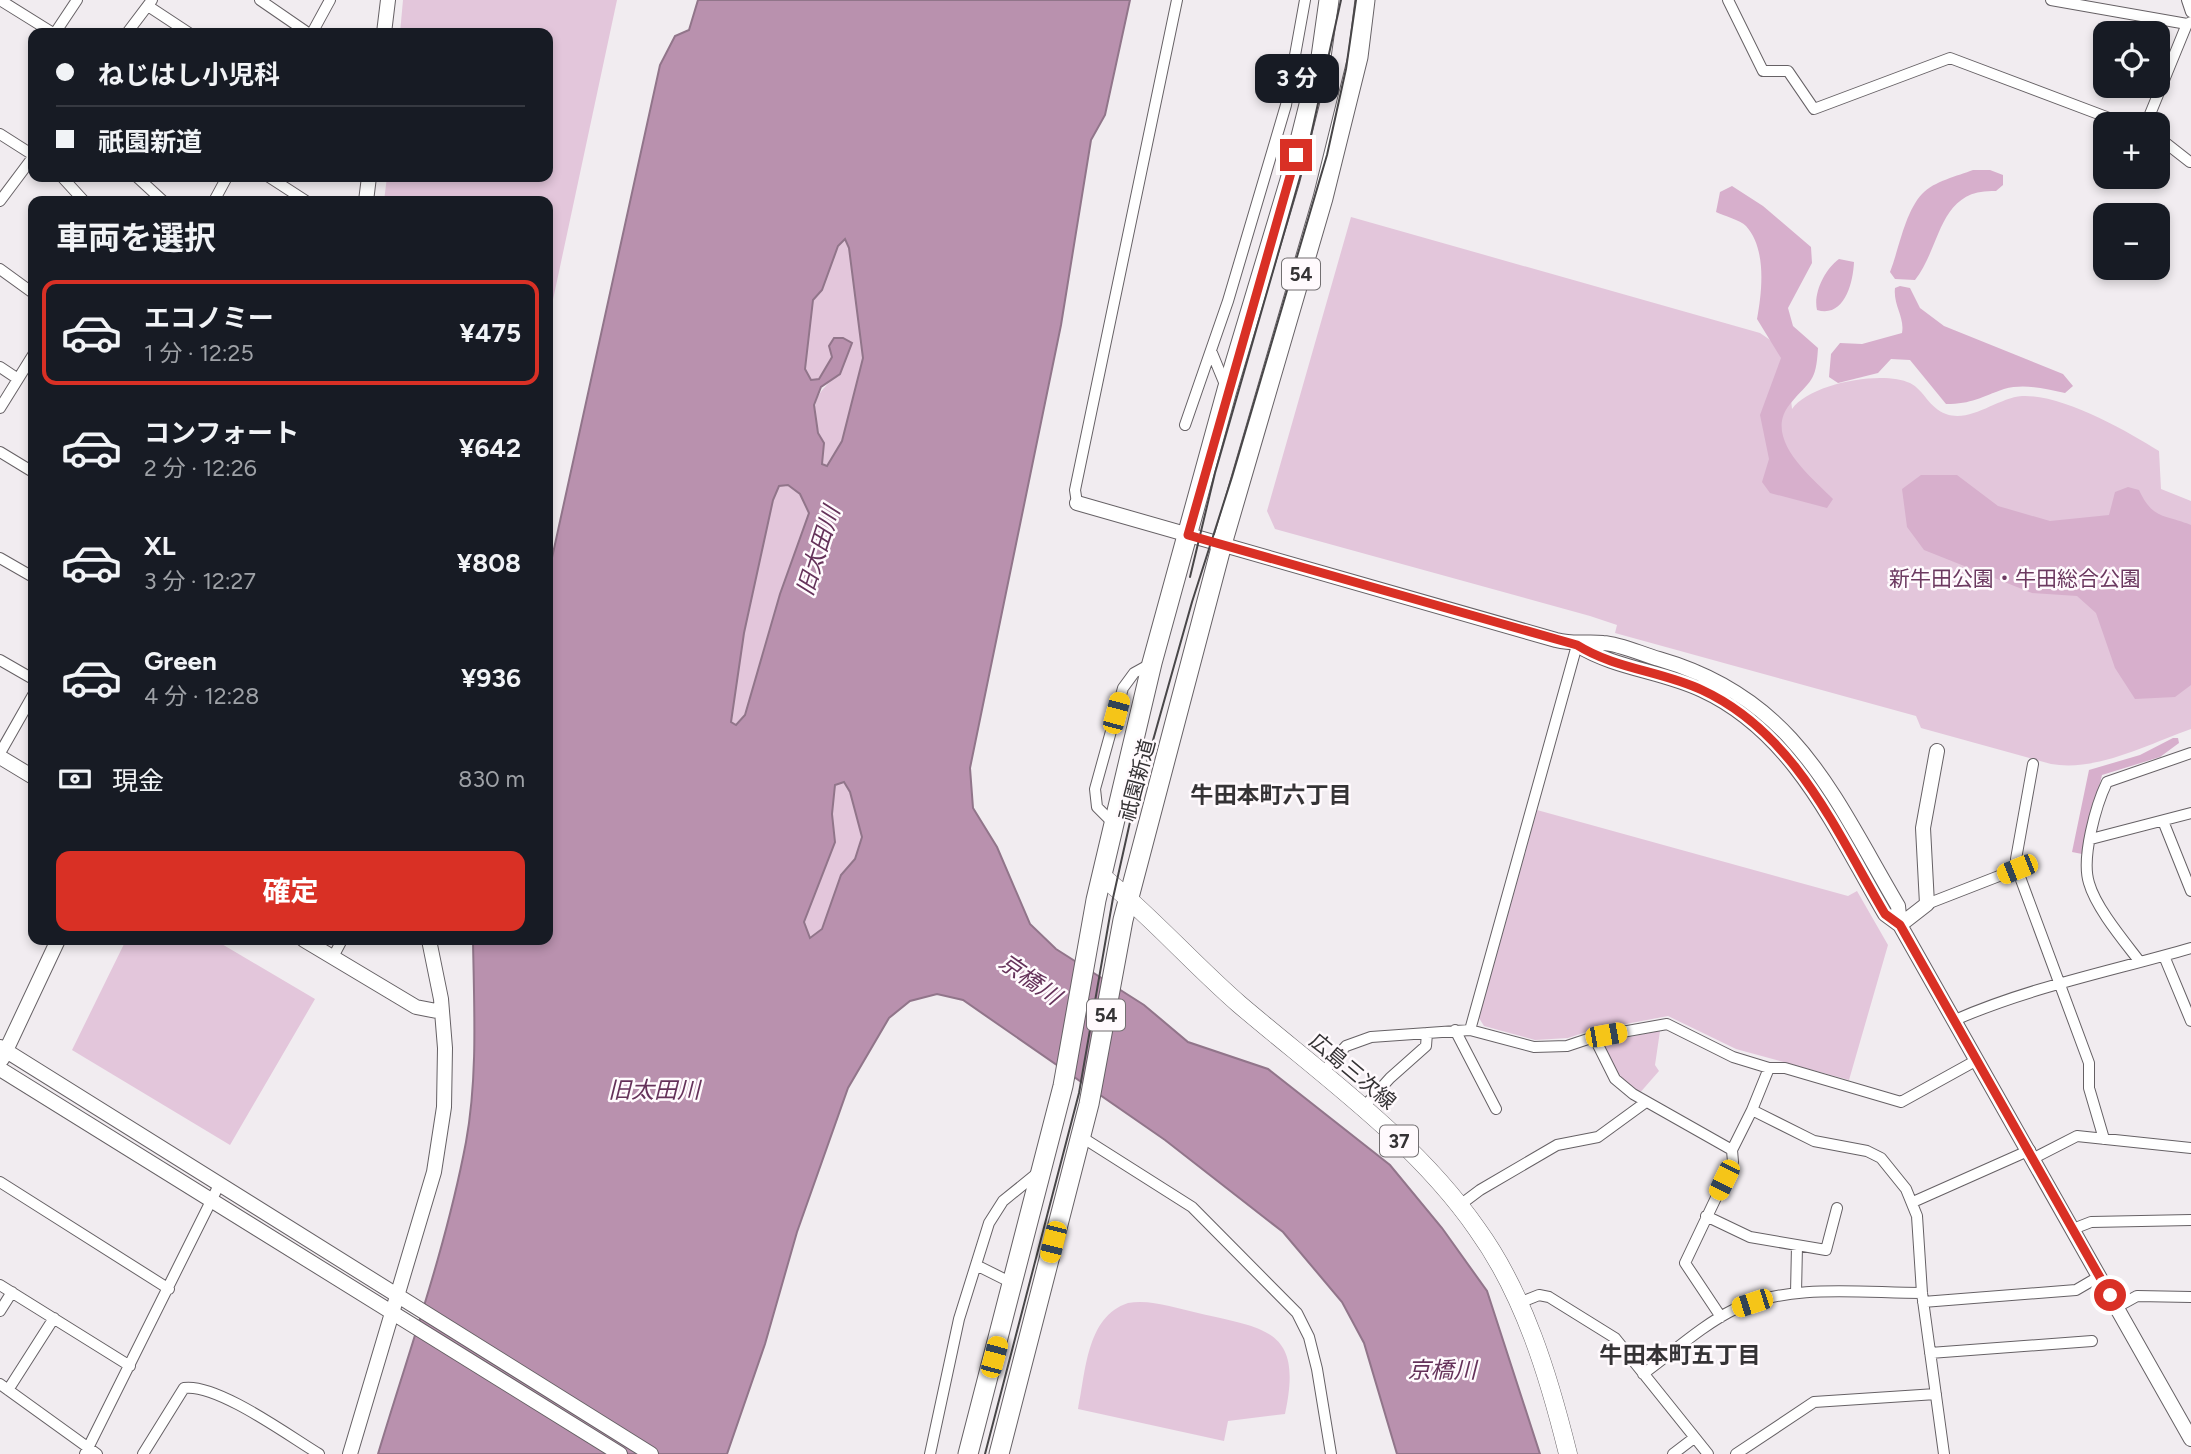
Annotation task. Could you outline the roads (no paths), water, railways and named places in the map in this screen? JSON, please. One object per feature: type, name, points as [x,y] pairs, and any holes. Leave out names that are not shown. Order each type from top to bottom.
[{"type":"highway","name":"祇園新道","points":[[968,1454],[1044,1168],[1063,1086],[1113,822],[1152,663],[1227,390],[1290,180],[1321,57],[1329,0]]},
{"type":"highway","name":"祇園新道","points":[[999,1454],[1089,1104],[1122,925],[1223,544],[1323,198],[1358,57],[1365,0]]},
{"type":"main road","name":"広島三次線","points":[[1103,877],[1129,898],[1234,999],[1410,1151],[1460,1205],[1479,1231],[1519,1303],[1568,1454]]},
{"type":"street","points":[[0,0],[46,28]]},
{"type":"street","points":[[57,28],[77,0]]},
{"type":"street","points":[[260,0],[302,28]]},
{"type":"street","points":[[313,28],[330,0]]},
{"type":"street","points":[[385,28],[388,0]]},
{"type":"street","points":[[1177,0],[1075,489],[1077,503],[1577,645],[1598,658],[1702,690],[1739,711],[1760,728],[1799,770],[1885,914],[1900,925],[2191,1439]]},
{"type":"street","points":[[1185,425],[1201,374],[1212,353],[1286,105],[1305,0]]},
{"type":"street","points":[[1728,0],[1763,71],[1788,71],[1814,109],[1950,58],[2093,112]]},
{"type":"street","points":[[2051,0],[2189,23],[2151,112]]},
{"type":"street","points":[[2187,0],[2191,12]]},
{"type":"street","points":[[131,28],[150,3],[182,28]]},
{"type":"street","points":[[0,134],[28,153]]},
{"type":"street","points":[[2170,146],[2190,162]]},
{"type":"street","points":[[1271,157],[1290,180]]},
{"type":"street","points":[[0,201],[28,163]]},
{"type":"street","points":[[67,182],[79,196]]},
{"type":"street","points":[[142,182],[158,196]]},
{"type":"street","points":[[277,182],[298,196]]},
{"type":"street","points":[[0,269],[28,289]]},
{"type":"street","points":[[1212,353],[1227,390]]},
{"type":"street","points":[[0,408],[28,363]]},
{"type":"street","points":[[0,367],[18,379]]},
{"type":"street","points":[[0,452],[28,469]]},
{"type":"street","points":[[0,558],[28,575]]},
{"type":"street","points":[[1471,1030],[1577,645]]},
{"type":"street","points":[[0,660],[28,676]]},
{"type":"street","points":[[28,704],[0,755],[28,774]]},
{"type":"street","points":[[1927,904],[1923,828],[1937,751]]},
{"type":"street","points":[[2140,961],[2122,939],[2089,884],[2086,865],[2098,802],[2107,782],[2191,752]]},
{"type":"street","points":[[2033,764],[2016,859],[2017,869],[2062,984],[2089,1063],[2089,1088],[2104,1139]]},
{"type":"street","points":[[2091,839],[2191,813]]},
{"type":"street","points":[[2163,821],[2185,861],[2191,891]]},
{"type":"street","points":[[1900,925],[1927,904],[2017,869]]},
{"type":"street","points":[[56,945],[2,1053],[398,1294],[651,1454]]},
{"type":"street","points":[[313,945],[416,1007],[442,1012]]},
{"type":"street","points":[[333,957],[339,945]]},
{"type":"street","points":[[351,1454],[435,1172],[444,1107],[445,1048],[442,1012],[430,945]]},
{"type":"street","points":[[1955,1020],[1984,1007],[2191,948]]},
{"type":"street","points":[[2164,956],[2191,1021]]},
{"type":"street","points":[[1321,1074],[1346,1046],[1357,1040],[1471,1030],[1534,1047],[1567,1046],[1594,1037],[1667,1024],[1733,1057],[1769,1068],[1784,1068],[1901,1102],[1978,1060]]},
{"type":"street","points":[[1455,1030],[1496,1109]]},
{"type":"street","points":[[1363,1109],[1390,1078],[1426,1046],[1427,1033]]},
{"type":"street","points":[[1594,1037],[1615,1079],[1646,1102],[1732,1150]]},
{"type":"street","points":[[1721,1317],[1685,1263],[1733,1162],[1732,1150],[1769,1068]]},
{"type":"street","points":[[0,1069],[620,1454]]},
{"type":"street","points":[[1460,1205],[1480,1190],[1558,1144],[1598,1137],[1646,1102]]},
{"type":"street","points":[[1752,1110],[1814,1141],[1867,1151],[1881,1158],[1913,1202],[1917,1216],[1922,1298],[1944,1454]]},
{"type":"street","points":[[1080,1136],[1192,1207],[1297,1313],[1309,1337],[1315,1359],[1331,1454]]},
{"type":"street","points":[[1913,1202],[2077,1136],[2191,1148]]},
{"type":"street","points":[[930,1454],[959,1319],[989,1223],[1003,1201],[1044,1168]]},
{"type":"street","points":[[0,1182],[169,1289]]},
{"type":"street","points":[[54,1318],[4,1387],[90,1452],[219,1185]]},
{"type":"street","points":[[1706,1216],[1749,1237],[1826,1250],[1838,1208]]},
{"type":"street","points":[[2073,1229],[2091,1222],[2191,1220]]},
{"type":"street","points":[[1796,1293],[1797,1245]]},
{"type":"street","points":[[976,1265],[1014,1284]]},
{"type":"street","points":[[1643,1374],[1721,1317],[1767,1298],[1796,1293],[1922,1298],[2076,1290],[2099,1276]]},
{"type":"street","points":[[0,1285],[130,1366]]},
{"type":"street","points":[[0,1311],[12,1292]]},
{"type":"street","points":[[1519,1303],[1539,1295],[1549,1297],[1615,1338],[1708,1454]]},
{"type":"street","points":[[2117,1307],[2137,1296],[2191,1297]]},
{"type":"street","points":[[1930,1353],[2092,1341]]},
{"type":"street","points":[[143,1454],[184,1388],[193,1387],[235,1402],[319,1454]]},
{"type":"street","points":[[1736,1454],[1814,1402],[1936,1394]]},
{"type":"street","points":[[1673,1454],[1694,1438]]},
{"type":"water","name":"旧太田川","points":[[698,0],[1130,0],[1105,115],[1091,140],[1061,325],[970,768],[973,808],[997,847],[1030,924],[1056,949],[1144,1005],[1188,1042],[1268,1069],[1390,1165],[1442,1228],[1487,1291],[1540,1454],[1397,1454],[1364,1343],[1342,1302],[1283,1232],[1165,1140],[963,1000],[937,994],[910,1001],[889,1018],[848,1088],[797,1232],[765,1344],[727,1454],[378,1454],[438,1260],[466,1142],[474,1066],[473,945],[553,945],[553,553],[660,65],[675,36],[689,30]],"holes":[[[845,239],[849,248],[863,358],[842,441],[827,466],[822,464],[824,443],[818,433],[814,405],[821,387],[840,374],[852,343],[843,338],[834,338],[829,346],[832,357],[819,379],[811,380],[805,369],[813,300],[822,290],[838,246]],[[788,485],[800,494],[809,513],[780,594],[745,715],[736,725],[731,722],[744,633],[773,500],[779,486]],[[844,782],[850,792],[862,837],[855,859],[841,875],[822,929],[810,938],[804,922],[835,842],[832,814],[835,785]]]},
{"type":"tram line","points":[[1190,577],[1215,473],[1307,153],[1341,0]]},
{"type":"tram line","points":[[985,1454],[1079,1093],[1113,898],[1130,822],[1192,602],[1232,477],[1327,155],[1346,69],[1356,0]]},
{"type":"district","name":"牛田本町六丁目","points":[[1271,795]]},
{"type":"district","name":"牛田本町五丁目","points":[[1680,1355]]},
{"type":"park label","name":"新牛田公園・牛田総合公園","points":[[2015,578]]},
{"type":"water label","name":"京橋川","points":[[1030,979]]},
{"type":"water label","name":"京橋川","points":[[1442,1370]]}]
